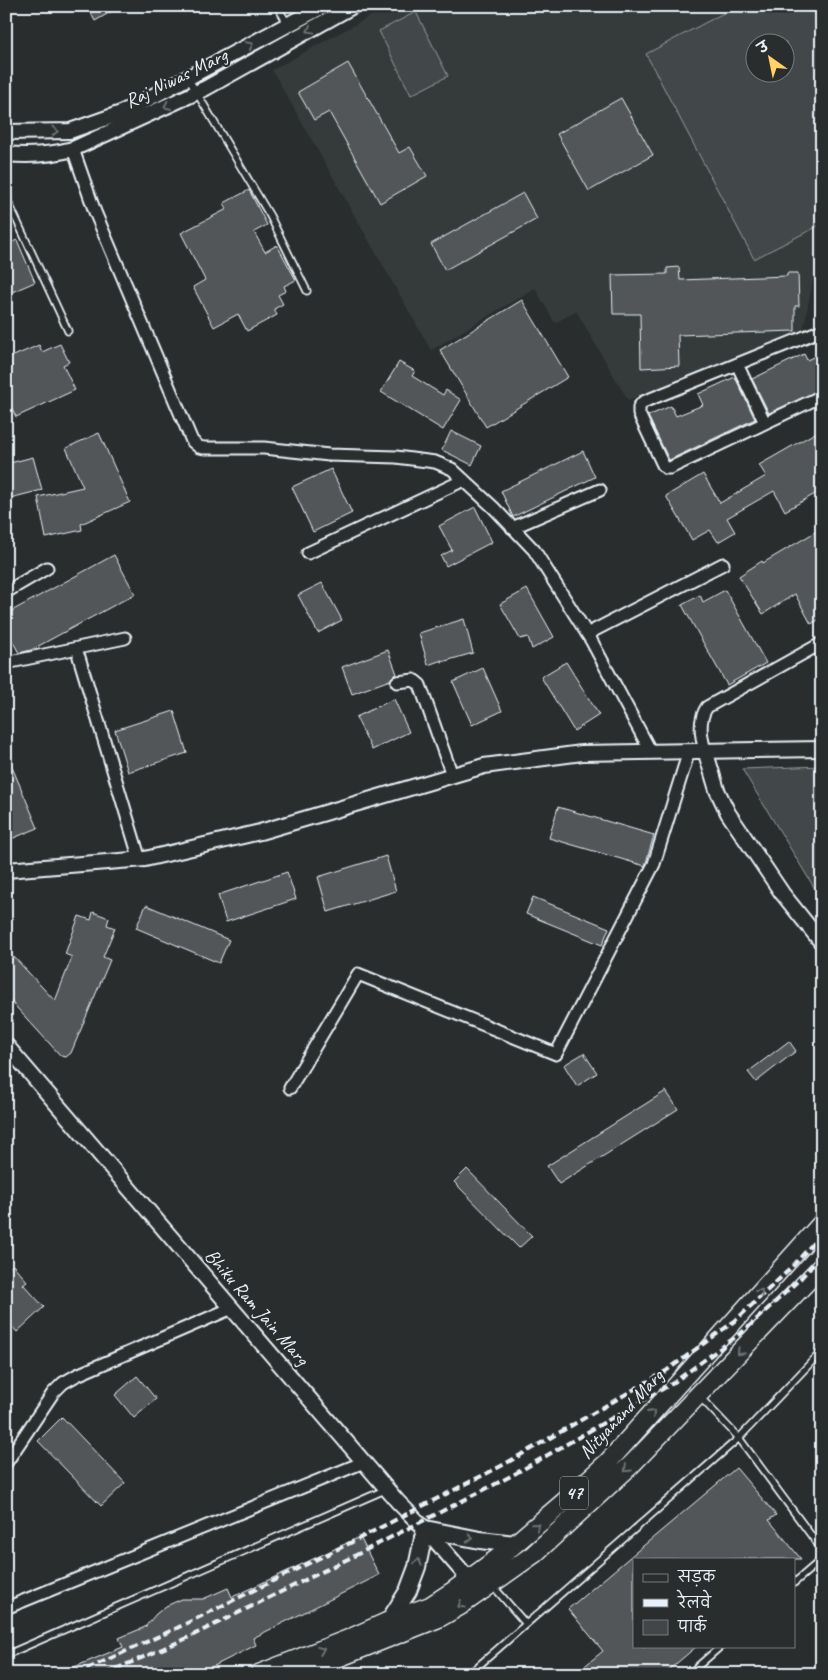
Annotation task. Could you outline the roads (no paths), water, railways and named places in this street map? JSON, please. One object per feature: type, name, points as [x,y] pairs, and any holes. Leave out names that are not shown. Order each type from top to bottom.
[{"type":"main road","name":"Nityanand Marg","points":[[297,1674],[429,1623],[460,1606],[515,1544],[608,1462],[822,1223]]},
{"type":"main road","name":"Nityanand Marg","points":[[260,1674],[480,1585],[534,1554],[631,1465],[822,1266]]},
{"type":"main road","points":[[693,1366],[711,1382]]},
{"type":"main road","points":[[673,1390],[694,1400]]},
{"type":"main road","points":[[389,1621],[408,1591],[418,1567],[425,1529],[480,1540],[515,1544]]},
{"type":"street","name":"Raj Niwas Marg","points":[[6,132],[70,131],[121,113],[323,6]]},
{"type":"street","name":"Raj Niwas Marg","points":[[6,154],[35,156],[56,154],[73,149],[196,92],[353,6]]},
{"type":"street","points":[[73,149],[95,212],[192,441],[204,448],[264,448],[435,462],[452,470],[534,550],[544,564],[587,634],[651,752]]},
{"type":"street","points":[[822,330],[643,402],[639,407],[639,414],[666,468],[670,468],[822,396]]},
{"type":"street","points":[[737,364],[765,423]]},
{"type":"street","points":[[308,553],[464,480]]},
{"type":"street","points":[[512,528],[600,490]]},
{"type":"street","points":[[587,634],[723,564]]},
{"type":"street","points":[[6,592],[47,568]]},
{"type":"street","points":[[6,663],[125,638]]},
{"type":"street","points":[[822,643],[707,707],[703,715],[701,734],[717,790],[728,813],[782,893],[822,943]]},
{"type":"street","points":[[79,657],[140,860]]},
{"type":"street","points":[[397,682],[414,680],[420,685],[452,774]]},
{"type":"street","points":[[6,870],[140,860],[260,832],[484,766],[582,753],[822,749]]},
{"type":"street","points":[[290,1088],[358,974],[556,1054],[654,864],[689,751]]},
{"type":"street","name":"Bhiku Ram Jain Marg","points":[[6,1045],[387,1489],[480,1585]]},
{"type":"street","points":[[6,1463],[53,1393],[63,1383],[77,1375],[232,1308]]},
{"type":"street","points":[[6,1608],[364,1462]]},
{"type":"lane","points":[[277,6],[288,25]]},
{"type":"lane","points":[[188,78],[270,216],[307,291]]},
{"type":"lane","points":[[6,196],[68,331]]},
{"type":"lane","points":[[469,1674],[739,1438],[822,1351]]},
{"type":"lane","points":[[694,1400],[739,1438],[822,1550]]},
{"type":"lane","points":[[6,1655],[387,1489]]},
{"type":"lane","points":[[796,1581],[822,1559]]},
{"type":"lane","points":[[480,1585],[526,1624]]},
{"type":"lane","points":[[688,1674],[719,1648]]},
{"type":"railway","points":[[76,1674],[177,1628],[505,1464],[666,1371],[736,1320],[791,1268],[822,1233]]},
{"type":"railway","points":[[104,1674],[183,1640],[511,1476],[673,1383],[745,1330],[801,1278],[822,1254]]}]
